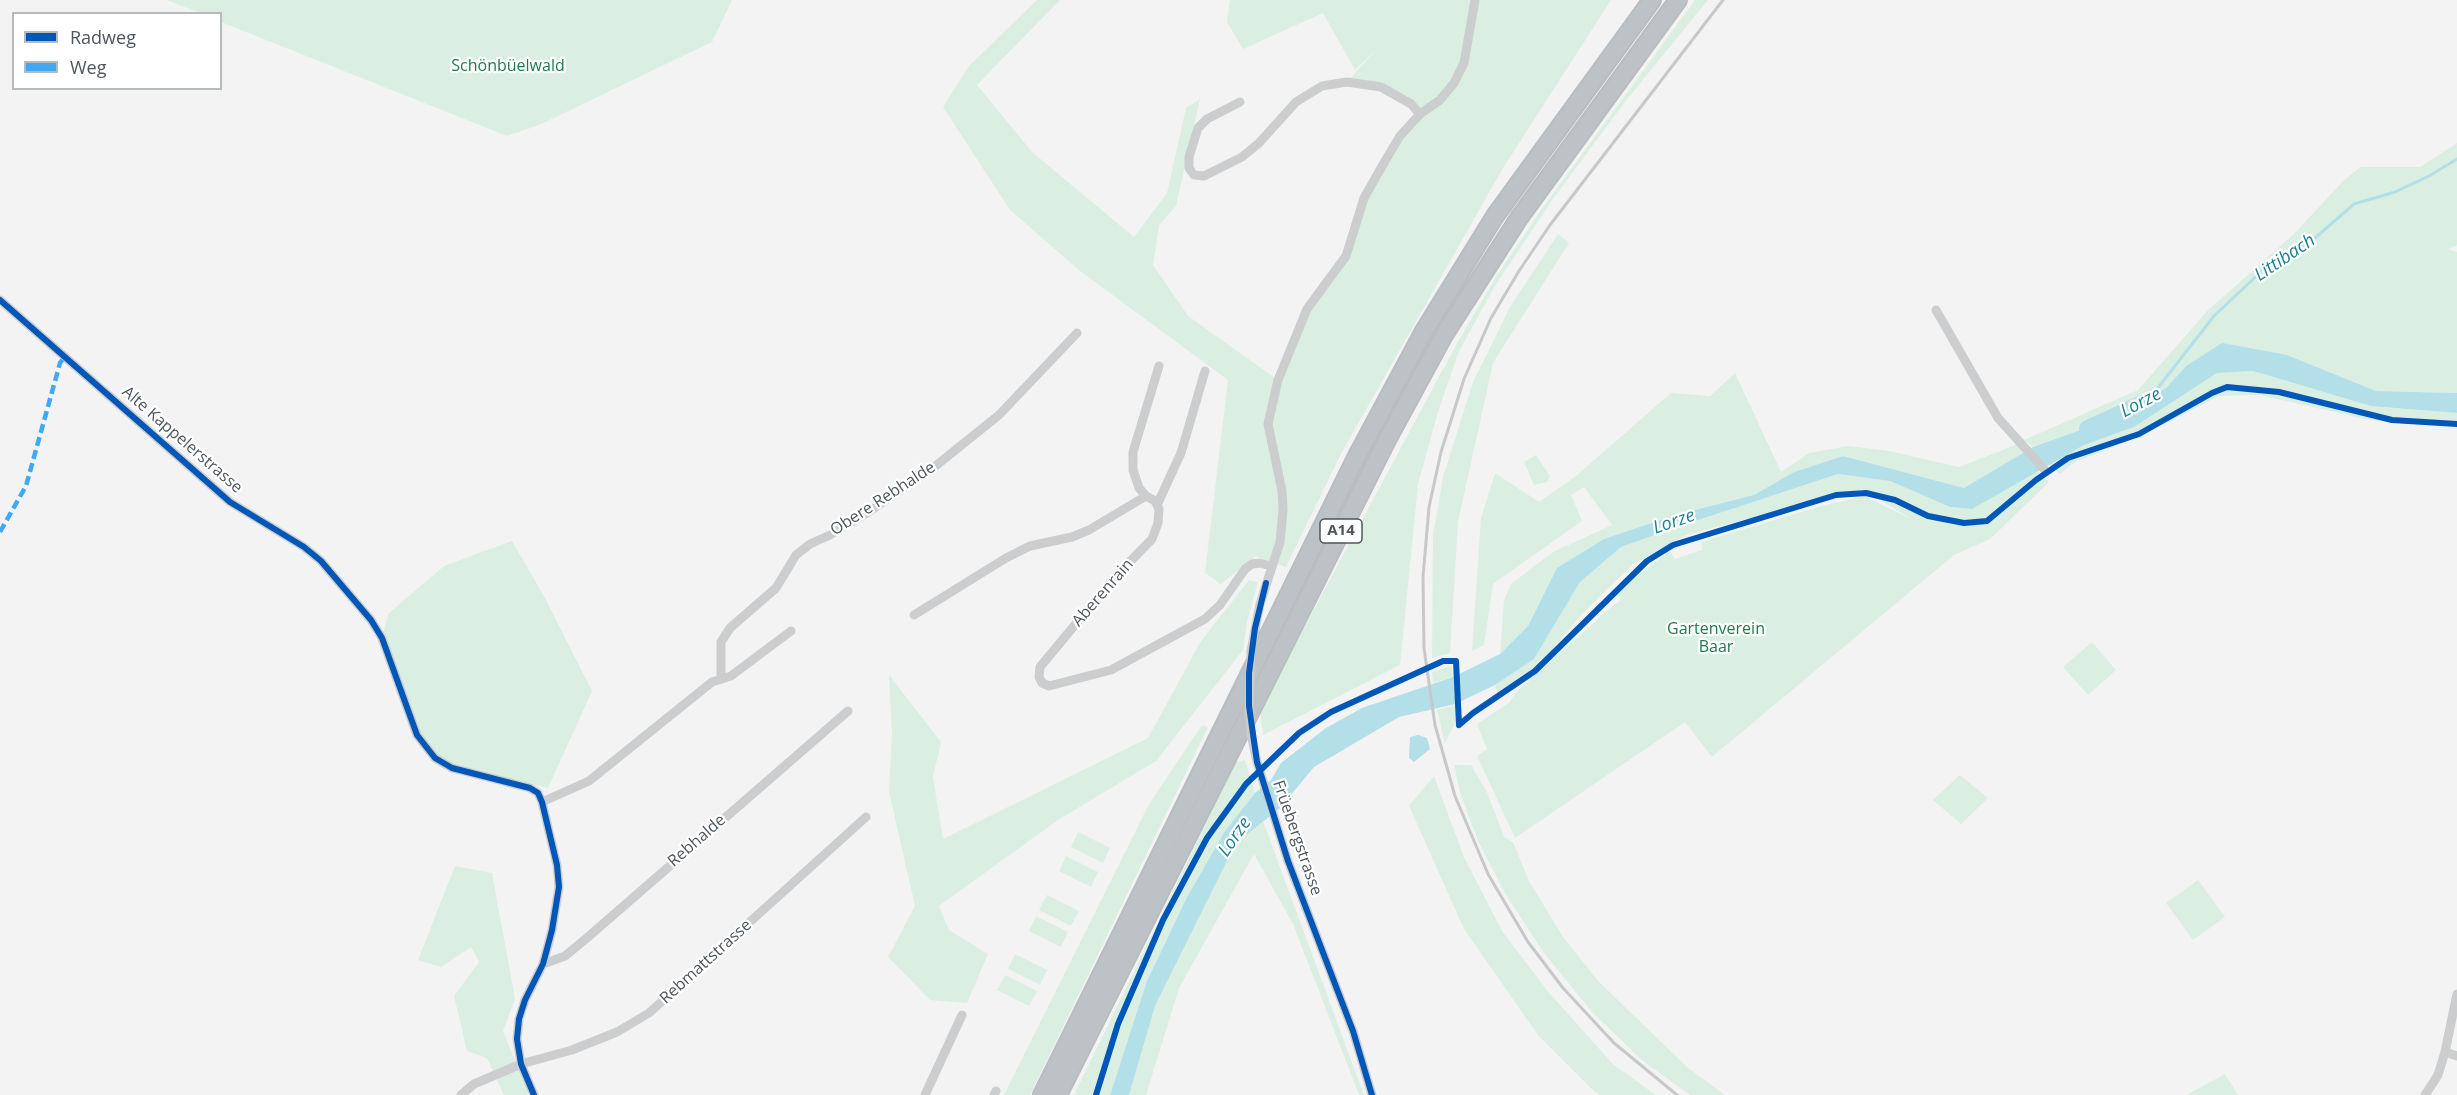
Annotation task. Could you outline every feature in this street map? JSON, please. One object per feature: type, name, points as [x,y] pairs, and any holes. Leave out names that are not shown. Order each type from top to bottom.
[{"type":"highway","name":"A14","points":[[1042,1095],[1358,454],[1424,331],[1495,216],[1652,0]]},
{"type":"highway","name":"A14","points":[[1058,1095],[1377,461],[1444,335],[1520,218],[1678,0]]},
{"type":"street","name":"Früebergstrasse","points":[[1372,1095],[1353,1031],[1288,861],[1257,762],[1249,706],[1251,651],[1260,604],[1280,542],[1283,510],[1282,491],[1268,424],[1278,380],[1307,309],[1346,256],[1364,198],[1401,136],[1420,114],[1440,100],[1454,83],[1464,63],[1475,0]]},
{"type":"street","points":[[1239,102],[1207,119],[1198,128],[1188,163],[1194,175],[1204,176],[1242,157],[1259,143],[1296,102],[1312,90],[1328,84],[1347,82],[1381,87],[1412,104],[1420,114]]},
{"type":"street","name":"Alte Kappelerstrasse","points":[[0,300],[230,502],[304,547],[321,561],[371,620],[382,638],[417,735],[435,758],[452,768],[530,788],[538,793],[542,802]]},
{"type":"street","points":[[1936,310],[1998,418],[2044,469]]},
{"type":"street","name":"Obere Rebhalde","points":[[721,679],[721,642],[730,628],[776,588],[796,555],[810,544],[867,513],[933,468],[999,416],[1077,333]]},
{"type":"street","points":[[1157,505],[1139,488],[1132,470],[1133,452],[1160,366]]},
{"type":"street","points":[[1157,505],[1181,453],[1205,371]]},
{"type":"street","points":[[914,615],[1006,558],[1030,546],[1072,537],[1089,530],[1146,496]]},
{"type":"street","name":"Aberenrain","points":[[1157,505],[1158,523],[1152,539],[1114,578],[1040,667],[1039,677],[1042,683],[1049,686],[1111,670],[1205,619],[1220,605],[1245,569],[1252,564],[1260,563],[1271,566]]},
{"type":"street","points":[[534,1095],[521,1064],[517,1039],[519,1019],[525,1000],[543,964],[552,930],[559,887],[557,865],[542,802],[589,782],[712,682],[731,676],[791,631]]},
{"type":"street","name":"Rebhalde","points":[[543,964],[565,956],[588,937],[848,711]]},
{"type":"street","name":"Rebmattstrasse","points":[[461,1095],[474,1084],[521,1064],[572,1050],[617,1032],[649,1013],[866,817]]},
{"type":"street","points":[[2425,1095],[2438,1075],[2457,994]]},
{"type":"street","points":[[925,1095],[962,1015]]},
{"type":"street","points":[[2445,1052],[2457,1056]]},
{"type":"green space","name":"Schönbüelwald","points":[[166,0],[732,0],[712,42],[539,125],[507,136],[222,22],[222,12],[197,12]]},
{"type":"green space","points":[[1037,0],[1060,0],[977,85],[1032,152],[1134,237],[1167,193],[1186,108],[1200,99],[1176,206],[1159,225],[1153,265],[1188,316],[1278,380],[1299,328],[1346,256],[1364,198],[1420,114],[1395,93],[1347,82],[1376,50],[1355,70],[1323,13],[1243,49],[1227,22],[1230,0],[1611,0],[1503,168],[1342,452],[1286,567],[1256,556],[1221,584],[1205,573],[1228,380],[1080,271],[1010,210],[943,107],[969,66]]},
{"type":"green space","points":[[1695,0],[1708,0],[1624,103],[1553,199],[1495,286],[1459,351],[1438,412],[1418,484],[1400,665],[1263,735],[1260,710],[1456,345],[1496,277],[1539,213]]},
{"type":"green space","points":[[2457,143],[2457,245],[2448,249],[2457,252],[2457,393],[2376,391],[2287,355],[2186,366],[2167,387],[2117,417],[2033,447],[2024,440],[2138,390],[2208,310],[2294,234],[2344,180],[2361,167],[2420,167]]},
{"type":"green space","points":[[1558,234],[1569,243],[1493,363],[1458,522],[1450,653],[1432,658],[1433,535],[1443,477],[1473,382],[1510,307]]},
{"type":"green space","points":[[2253,371],[2371,406],[2457,413],[2457,426],[2369,420],[2260,395],[2219,396],[2143,435],[2075,462],[2060,474],[2048,464],[2084,445],[2134,427],[2217,373]]},
{"type":"green space","points":[[1735,373],[1781,472],[1809,453],[1848,446],[1889,451],[1959,467],[2018,444],[2023,453],[1964,488],[1843,456],[1794,472],[1754,495],[1675,515],[1604,539],[1557,569],[1528,626],[1500,654],[1504,600],[1511,584],[1553,552],[1612,525],[1584,487],[1571,495],[1582,521],[1493,584],[1484,645],[1472,651],[1481,518],[1495,473],[1539,502],[1576,476],[1671,393],[1710,396]]},
{"type":"green space","points":[[1536,455],[1550,476],[1547,482],[1534,485],[1524,462]]},
{"type":"green space","name":"Gartenverein Baar","points":[[2037,470],[2049,482],[1990,539],[1954,555],[1712,757],[1685,722],[1515,838],[1477,756],[1487,749],[1477,724],[1510,702],[1515,693],[1602,614],[1621,600],[1617,594],[1637,576],[1670,551],[1675,559],[1702,550],[1701,542],[1818,507],[1864,496],[1913,520],[1862,489],[1686,535],[1632,565],[1581,615],[1534,671],[1498,697],[1495,685],[1534,659],[1580,582],[1621,547],[1838,474],[1890,481],[1950,507],[1972,509]]},
{"type":"green space","points":[[512,541],[545,598],[592,691],[548,788],[432,761],[382,638],[388,614],[444,566]]},
{"type":"green space","points":[[1249,580],[1258,582],[1247,622],[1243,650],[1156,761],[1058,820],[939,906],[949,930],[988,954],[967,1003],[930,1000],[888,957],[915,906],[889,792],[892,732],[889,675],[941,742],[933,777],[943,839],[1148,738],[1201,641]]},
{"type":"green space","points":[[2092,642],[2116,670],[2088,695],[2063,667]]},
{"type":"green space","points":[[1450,666],[1453,677],[1433,683],[1432,672]]},
{"type":"green space","points":[[1455,705],[1455,723],[1445,743],[1437,710]]},
{"type":"green space","points":[[1202,725],[1208,727],[1030,1095],[1004,1095],[1149,804]]},
{"type":"green space","points":[[1245,760],[1255,793],[1225,831],[1187,897],[1147,981],[1110,1095],[1074,1095],[1236,762]]},
{"type":"green space","points":[[1454,765],[1471,765],[1487,792],[1504,837],[1513,842],[1529,881],[1563,937],[1598,981],[1687,1067],[1725,1095],[1690,1095],[1643,1061],[1593,1013],[1543,952],[1505,893],[1479,843],[1461,796]]},
{"type":"green space","points":[[1960,775],[1988,798],[1961,824],[1933,800]]},
{"type":"green space","points":[[1434,776],[1464,857],[1502,931],[1550,994],[1614,1065],[1656,1095],[1600,1095],[1594,1091],[1538,1035],[1464,929],[1409,806]]},
{"type":"green space","points":[[1263,821],[1364,1095],[1359,1095],[1293,924],[1254,854],[1179,988],[1146,1095],[1129,1095],[1155,1006],[1236,843]]},
{"type":"green space","points":[[1078,832],[1110,848],[1103,863],[1071,847]]},
{"type":"green space","points":[[1066,856],[1098,872],[1091,887],[1059,871]]},
{"type":"green space","points":[[455,866],[492,873],[515,999],[503,1031],[529,1095],[504,1095],[487,1058],[467,1051],[454,996],[479,962],[471,947],[441,967],[418,960]]},
{"type":"green space","points":[[2198,880],[2225,917],[2193,940],[2166,903]]},
{"type":"green space","points":[[1047,895],[1079,911],[1071,926],[1039,910]]},
{"type":"green space","points":[[1036,916],[1068,932],[1061,947],[1029,931]]},
{"type":"green space","points":[[1015,954],[1047,970],[1040,985],[1008,969]]},
{"type":"green space","points":[[1005,975],[1037,991],[1029,1006],[997,990]]},
{"type":"green space","points":[[2225,1074],[2238,1095],[2186,1095]]},
{"type":"water","points":[[2222,343],[2287,355],[2376,391],[2457,393],[2457,413],[2371,406],[2253,371],[2217,373],[2134,427],[2084,445],[1972,509],[1950,507],[1890,481],[1838,474],[1621,547],[1580,582],[1534,659],[1495,685],[1455,704],[1399,717],[1314,767],[1280,808],[1236,843],[1155,1006],[1129,1095],[1110,1095],[1147,981],[1187,897],[1225,831],[1255,793],[1271,780],[1281,763],[1326,728],[1362,708],[1453,677],[1500,654],[1528,626],[1557,568],[1604,539],[1675,515],[1754,495],[1794,472],[1843,456],[1964,488],[2033,447],[2117,417],[2167,387],[2186,366]]},
{"type":"water","points":[[1418,735],[1427,738],[1430,749],[1414,762],[1409,758],[1410,737]]},
{"type":"waterway","name":"Littibach","points":[[2150,398],[2214,316],[2265,268],[2315,238],[2354,204],[2395,192],[2429,176],[2457,159]]},
{"type":"waterway","name":"Lorze","points":[[2088,429],[2145,403]]},
{"type":"railway","points":[[1677,1095],[1614,1043],[1563,988],[1528,942],[1488,874],[1455,796],[1435,725],[1424,648],[1423,577],[1429,507],[1441,452],[1464,379],[1491,318],[1550,225],[1723,0]]},
{"type":"marked path","points":[[0,532],[26,486],[60,363],[66,355]]},
{"type":"cycle path","points":[[0,300],[230,502],[304,547],[321,561],[371,620],[382,638],[417,735],[435,758],[452,768],[530,788],[538,793],[557,865],[559,887],[552,930],[543,964],[525,1000],[519,1019],[517,1039],[521,1064],[534,1095]]},
{"type":"cycle path","points":[[1459,725],[1535,671],[1647,561],[1673,545],[1836,495],[1866,493],[1895,500],[1928,516],[1964,523],[1987,521],[2036,480],[2068,458],[2139,434],[2227,387],[2279,392],[2392,420],[2457,424]]},
{"type":"cycle path","points":[[1266,583],[1255,628],[1249,673],[1249,706],[1257,762],[1288,861],[1353,1031],[1372,1095]]},
{"type":"cycle path","points":[[1096,1095],[1118,1024],[1163,920],[1207,838],[1246,784],[1299,733],[1331,712],[1443,661],[1456,661],[1459,725]]}]
